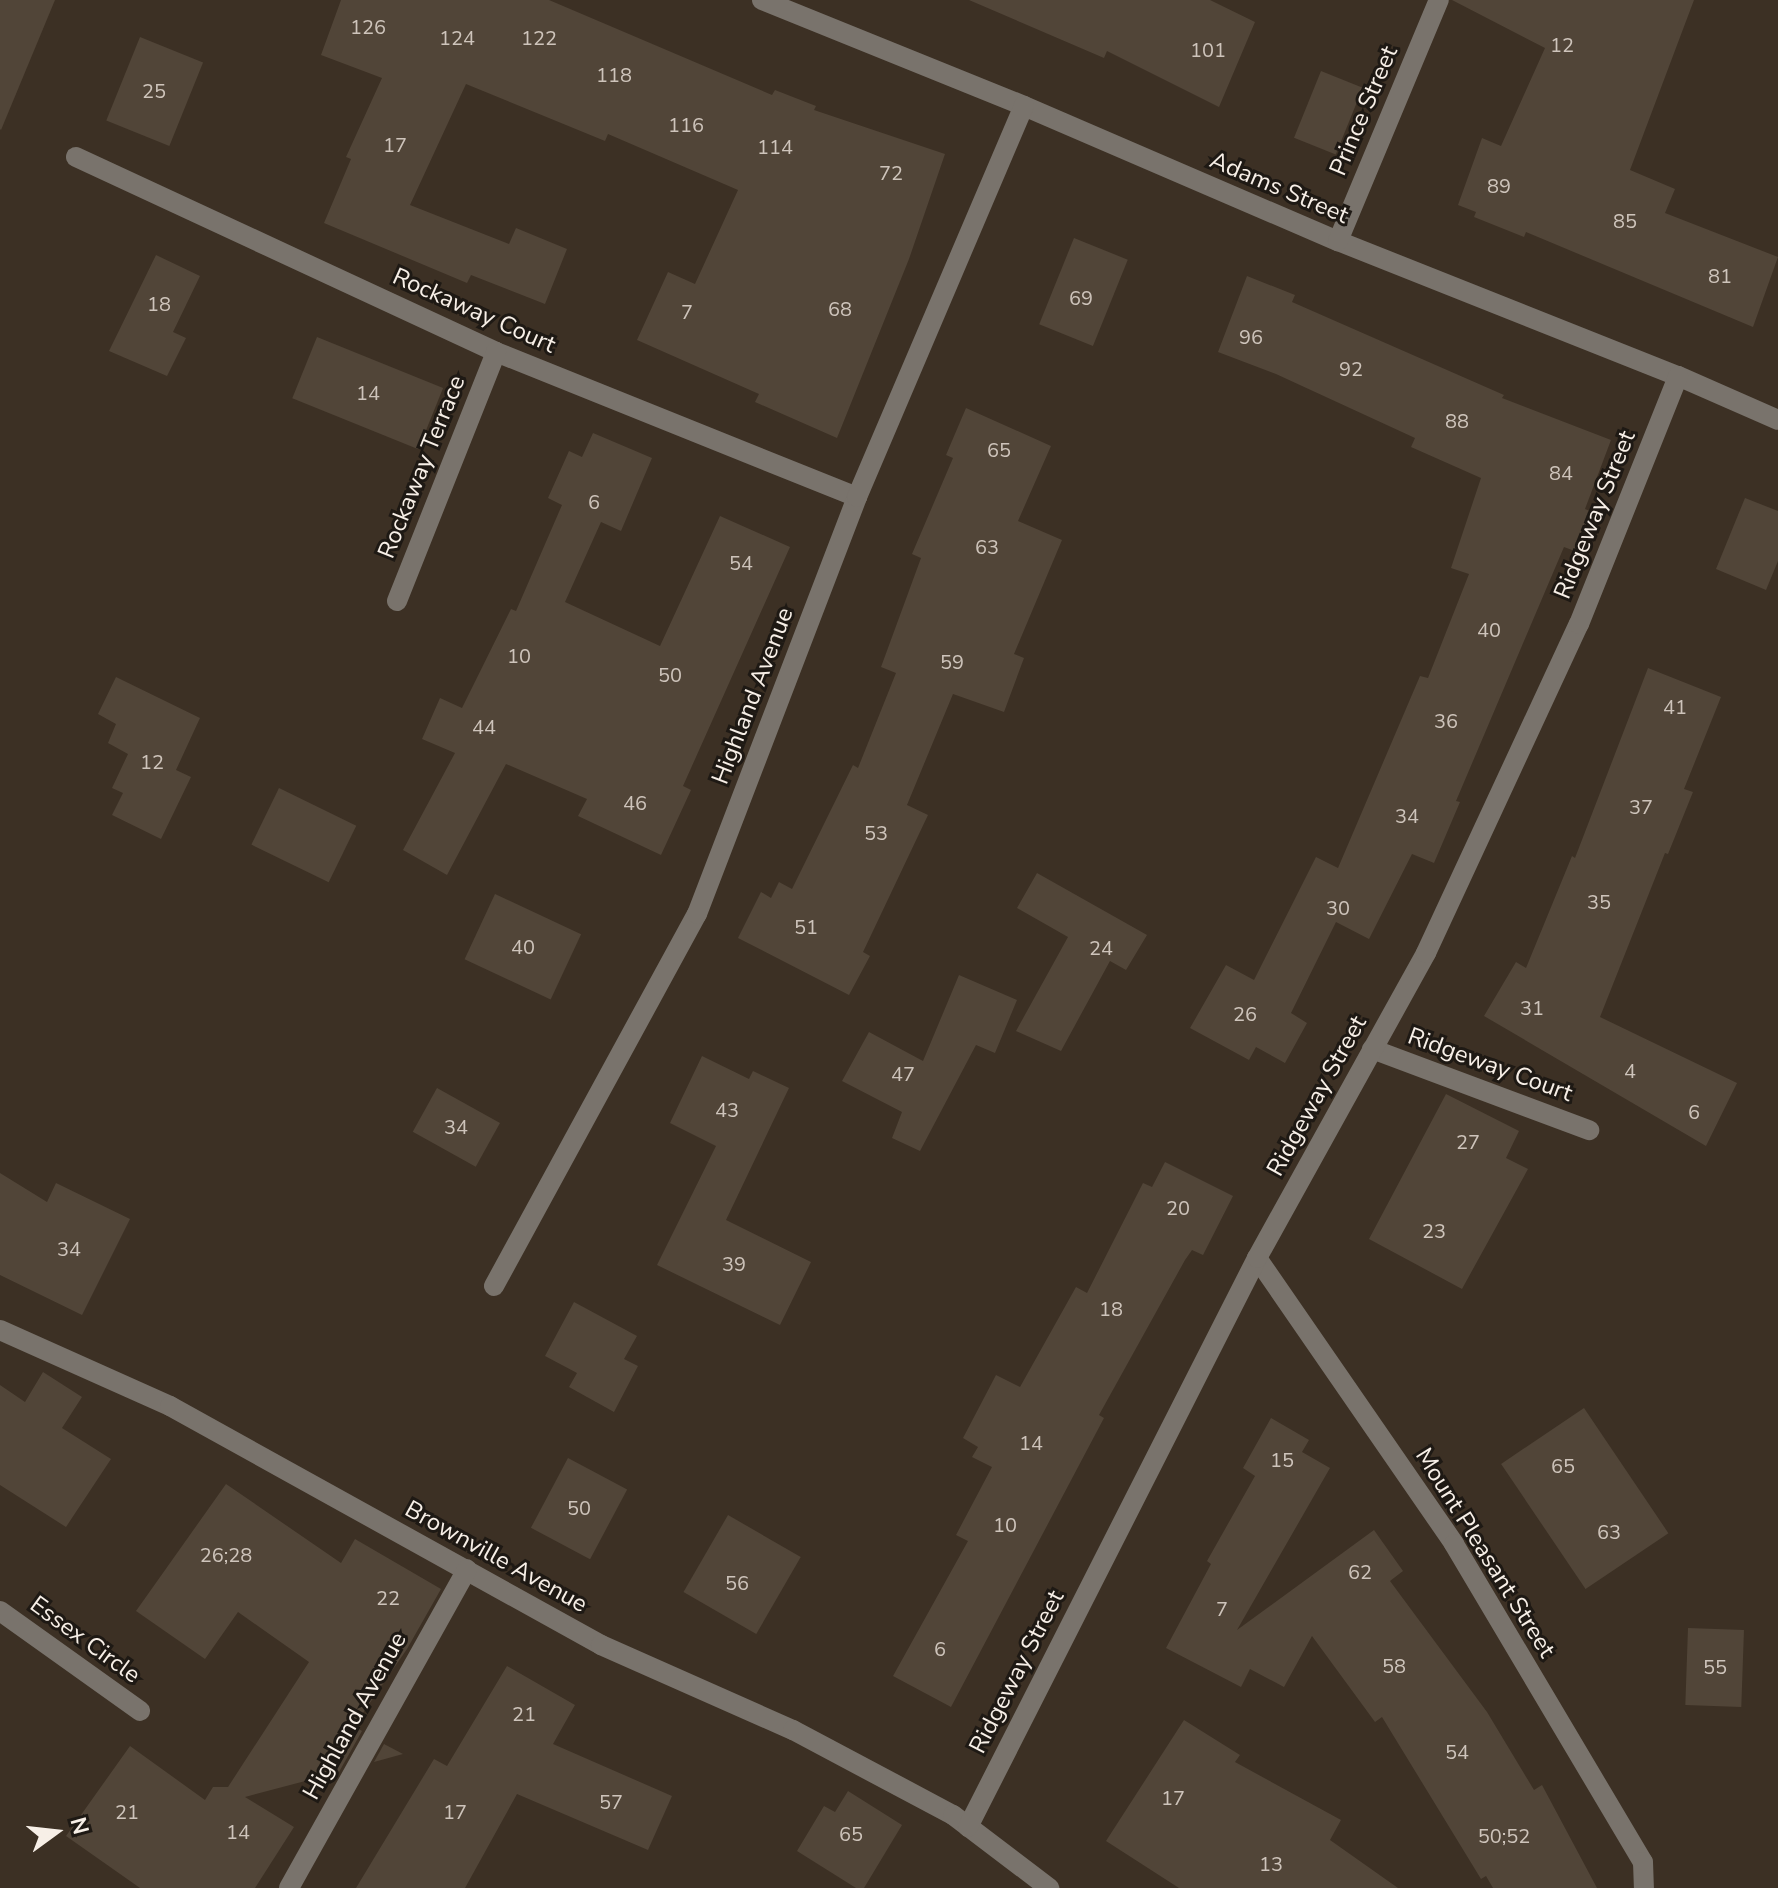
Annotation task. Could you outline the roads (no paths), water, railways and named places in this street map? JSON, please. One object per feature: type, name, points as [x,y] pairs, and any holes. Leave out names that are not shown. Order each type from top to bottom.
[{"type":"street","name":"Adams Street","points":[[762,0],[1024,106],[1338,241],[1678,376],[1778,420]]},
{"type":"street","name":"Prince Street","points":[[1338,241],[1439,0]]},
{"type":"street","name":"Highland Avenue","points":[[494,1286],[697,914],[857,497],[1024,106]]},
{"type":"street","name":"Rockaway Court","points":[[76,157],[496,352],[857,497]]},
{"type":"street","name":"Rockaway Terrace","points":[[397,601],[496,352]]},
{"type":"street","name":"Ridgeway Street","points":[[968,1827],[1257,1258],[1426,953],[1579,624],[1678,376]]},
{"type":"street","name":"Ridgeway Court","points":[[1372,1049],[1589,1130]]},
{"type":"street","name":"Mount Pleasant Street","points":[[1257,1258],[1454,1544],[1643,1862],[1644,1888]]},
{"type":"street","name":"Brownville Avenue","points":[[0,1330],[170,1406],[601,1645],[793,1730],[953,1815],[1049,1888]]},
{"type":"street","name":"Highland Avenue","points":[[289,1888],[467,1569]]},
{"type":"street","name":"Essex Circle","points":[[0,1611],[140,1711]]}]
